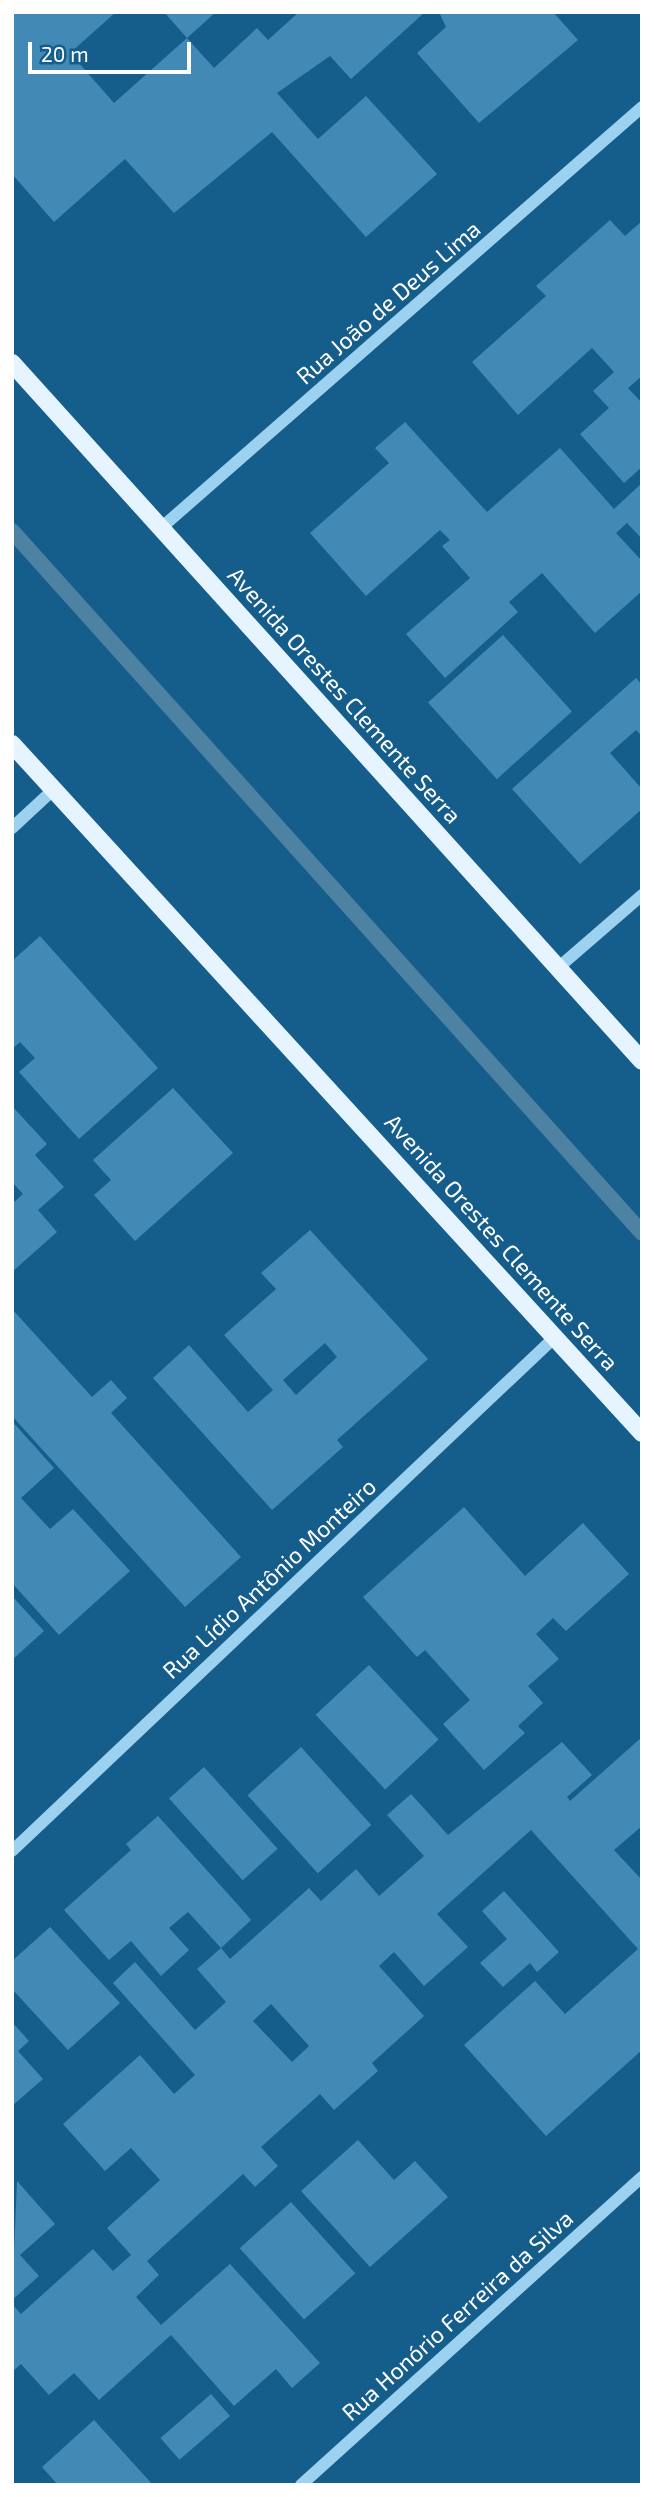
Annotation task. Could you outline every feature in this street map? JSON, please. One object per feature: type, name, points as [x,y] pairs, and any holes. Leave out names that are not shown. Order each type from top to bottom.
[{"type":"main road","name":"Avenida Orestes Clemente Serra","points":[[12,363],[642,1061]]},
{"type":"main road","name":"Avenida Orestes Clemente Serra","points":[[12,744],[642,1433]]},
{"type":"street","name":"Rua João de Deus Lima","points":[[161,528],[642,107]]},
{"type":"street","points":[[12,828],[53,790]]},
{"type":"street","points":[[559,967],[642,895]]},
{"type":"street","name":"Rua Lídio Antônio Monteiro","points":[[12,1851],[556,1336]]},
{"type":"street","name":"Rua Honório Ferreira da Silva","points":[[301,2485],[642,2176]]},
{"type":"building","points":[[12,12],[116,12],[70,53],[114,103],[187,38],[214,68],[257,28],[268,40],[299,12],[425,12],[351,79],[330,56],[277,93],[318,139],[366,96],[437,174],[366,237],[272,132],[174,213],[125,159],[54,222],[12,174]]},
{"type":"building","points":[[164,12],[216,12],[187,38]]},
{"type":"building","points":[[439,12],[553,12],[578,40],[479,123],[417,53],[446,27]]},
{"type":"building","points":[[610,220],[625,236],[642,221],[642,376],[628,388],[642,403],[642,467],[624,483],[580,434],[609,408],[593,391],[614,372],[592,348],[518,415],[472,362],[546,296],[536,286]]},
{"type":"building","points":[[405,422],[487,512],[560,448],[614,509],[642,483],[642,539],[627,523],[616,533],[642,561],[642,591],[595,633],[542,573],[509,602],[518,612],[445,678],[406,634],[470,578],[442,546],[450,540],[440,530],[366,596],[310,533],[389,463],[375,448]]},
{"type":"building","points":[[503,635],[572,712],[497,779],[428,703]]},
{"type":"building","points":[[636,678],[642,685],[642,736],[636,730],[610,753],[642,789],[642,809],[580,864],[512,789]]},
{"type":"building","points":[[40,936],[158,1068],[79,1139],[19,1072],[35,1058],[20,1042],[12,1049],[12,961]]},
{"type":"building","points":[[173,1088],[233,1153],[135,1241],[94,1195],[111,1180],[93,1160]]},
{"type":"building","points":[[12,1106],[47,1144],[35,1155],[64,1187],[38,1210],[57,1232],[12,1272],[12,1204],[23,1194],[12,1182]]},
{"type":"building","points":[[310,1230],[428,1359],[337,1440],[343,1447],[272,1510],[153,1378],[189,1345],[248,1412],[273,1390],[224,1335],[276,1289],[261,1273]],"holes":[[[325,1343],[337,1357],[296,1395],[283,1380]]]},
{"type":"building","points":[[12,1309],[92,1397],[111,1380],[127,1398],[111,1413],[241,1557],[185,1607],[12,1416]]},
{"type":"building","points":[[12,1421],[54,1468],[21,1498],[50,1529],[73,1509],[130,1571],[59,1635],[12,1583]]},
{"type":"building","points":[[464,1507],[525,1576],[583,1523],[629,1574],[566,1631],[553,1618],[536,1634],[559,1659],[528,1686],[543,1703],[518,1726],[525,1733],[484,1770],[443,1724],[470,1700],[425,1650],[417,1657],[363,1597]]},
{"type":"building","points":[[12,1596],[44,1631],[12,1660]]},
{"type":"building","points":[[369,1665],[439,1740],[385,1789],[316,1715]]},
{"type":"building","points":[[642,1737],[642,1826],[614,1850],[642,1880],[642,2050],[546,2136],[464,2045],[535,1981],[565,2014],[638,1949],[531,1830],[437,1914],[468,1947],[424,1986],[394,1952],[379,1966],[424,2016],[372,2063],[378,2071],[334,2110],[320,2094],[261,2147],[278,2166],[255,2187],[243,2174],[147,2261],[159,2275],[136,2297],[161,2325],[230,2264],[320,2363],[292,2388],[276,2369],[234,2406],[171,2335],[99,2400],[74,2373],[49,2395],[21,2364],[12,2372],[12,2304],[21,2314],[93,2249],[113,2271],[131,2255],[107,2228],[160,2180],[131,2148],[105,2171],[63,2124],[140,2055],[174,2094],[195,2075],[113,1983],[135,1962],[195,2030],[226,2002],[197,1969],[221,1948],[230,1959],[309,1888],[321,1901],[356,1869],[379,1896],[424,1856],[387,1815],[411,1794],[448,1835],[562,1742],[592,1775],[567,1797],[570,1801]],"holes":[[[271,2004],[309,2046],[292,2062],[253,2021]]]},
{"type":"building","points":[[301,1747],[371,1825],[318,1873],[247,1795]]},
{"type":"building","points":[[204,1767],[278,1849],[243,1880],[169,1798]]},
{"type":"building","points":[[158,1816],[251,1920],[221,1948],[188,1912],[169,1928],[189,1950],[161,1976],[131,1941],[109,1960],[64,1910],[131,1850],[126,1844]]},
{"type":"building","points":[[504,1891],[559,1952],[537,1972],[530,1963],[503,1987],[480,1963],[507,1939],[482,1911]]},
{"type":"building","points":[[50,1927],[120,2003],[68,2050],[12,1989],[12,1961]]},
{"type":"building","points":[[12,2022],[29,2041],[18,2051],[43,2079],[12,2106]]},
{"type":"building","points":[[358,2140],[394,2180],[415,2161],[448,2197],[370,2267],[301,2191]]},
{"type":"building","points":[[17,2181],[55,2224],[20,2255],[39,2276],[12,2300]]},
{"type":"building","points":[[291,2202],[355,2273],[304,2320],[240,2248]]},
{"type":"building","points":[[211,2394],[230,2416],[179,2460],[160,2438]]},
{"type":"building","points":[[94,2420],[153,2485],[58,2485],[42,2467]]},
{"type":"waterway","points":[[12,531],[642,1233]]}]
